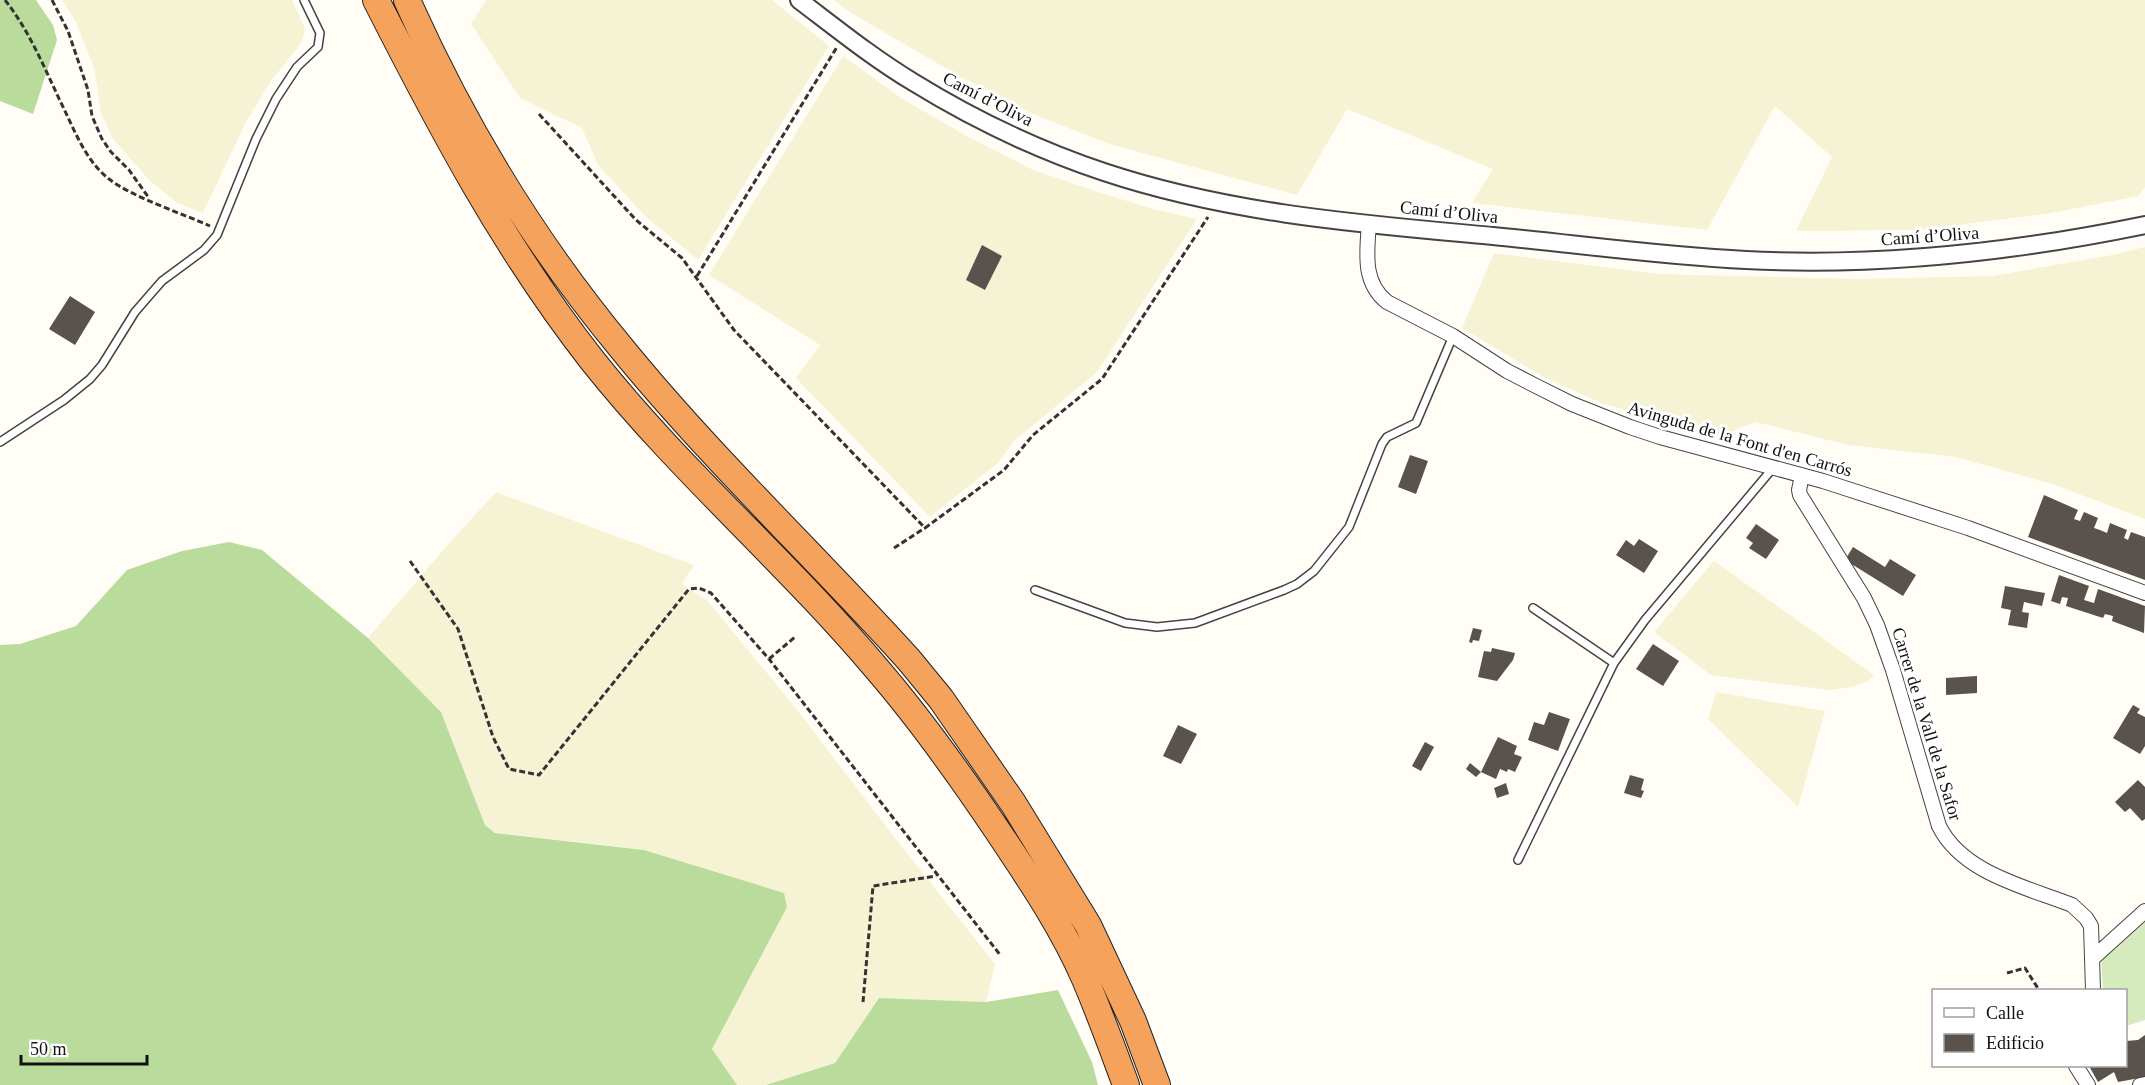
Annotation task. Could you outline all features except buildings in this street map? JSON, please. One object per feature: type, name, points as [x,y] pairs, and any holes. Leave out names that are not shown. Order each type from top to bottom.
[{"type":"highway","points":[[376,0],[431,107],[496,224],[592,360],[648,426],[876,668],[924,727],[971,791],[1054,918],[1084,978],[1126,1085]]},
{"type":"highway","points":[[407,0],[469,128],[540,239],[614,340],[667,403],[909,660],[941,699],[994,775],[1088,925],[1133,1022],[1156,1085]]},
{"type":"street","name":"Camí d’Oliva","points":[[799,0],[844,35],[922,88],[989,123],[1047,151],[1104,172],[1179,195],[1217,203],[1314,219],[1689,256],[1805,262],[1900,259],[1983,253],[2145,225]]},
{"type":"street","name":"Avinguda de la Font d'en Carrós","points":[[1369,223],[1367,257],[1369,278],[1377,294],[1387,302],[1453,336],[1507,371],[1591,412],[1660,437],[1802,475],[1968,528],[2145,593]]},
{"type":"street","name":"Carrer de la Vall de la Safor","points":[[1802,475],[1798,490],[1800,495],[1864,598],[1884,642],[1939,826],[1944,836],[1960,854],[1977,866],[2072,905],[2086,918],[2091,926],[2093,989]]},
{"type":"street","points":[[2093,958],[2145,911]]},
{"type":"street","points":[[2077,1067],[2088,1085]]},
{"type":"street","points":[[2140,1085],[2145,1083]]},
{"type":"lane","points":[[0,442],[90,379],[102,365],[135,312],[162,281],[211,244],[219,230],[256,139],[276,99],[297,67],[318,47],[320,33],[304,0]]},
{"type":"lane","points":[[1035,590],[1125,623],[1157,627],[1203,621],[1297,584],[1314,571],[1349,527],[1382,444],[1387,437],[1416,423],[1453,336]]},
{"type":"lane","points":[[1518,860],[1614,663],[1645,620],[1773,467]]},
{"type":"lane","points":[[1533,608],[1614,663]]},
{"type":"path","points":[[5,0],[28,34],[81,145],[98,168],[110,180],[219,230]]},
{"type":"path","points":[[52,0],[68,31],[88,90],[92,116],[102,139],[129,170],[150,200]]},
{"type":"path","points":[[697,276],[844,35]]},
{"type":"path","points":[[539,114],[636,220],[682,258],[734,330],[926,528]]},
{"type":"path","points":[[894,548],[926,528],[1004,470],[1033,435],[1102,379],[1217,203]]},
{"type":"path","points":[[410,561],[458,629],[492,737],[509,769],[539,775],[689,589],[699,588],[711,593],[769,659],[1001,956]]},
{"type":"path","points":[[769,659],[795,638]]},
{"type":"path","points":[[863,1002],[873,886],[937,876]]},
{"type":"path","points":[[2007,973],[2025,968],[2037,989]]},
{"type":"shaded area","points":[[62,0],[292,0],[305,28],[302,42],[271,81],[246,122],[203,213],[177,203],[151,182],[113,139],[101,114],[94,68],[76,22]]},
{"type":"shaded area","points":[[486,0],[772,0],[829,46],[698,260],[645,216],[598,165],[582,128],[520,98],[471,24]]},
{"type":"shaded area","points":[[834,0],[2145,0],[2145,187],[2139,196],[2046,214],[1919,230],[1796,231],[1832,157],[1775,106],[1707,230],[1472,203],[1493,169],[1347,109],[1297,195],[1109,144],[1035,115],[959,76],[848,11]]},
{"type":"shaded area","points":[[843,56],[901,98],[1031,169],[1153,209],[1197,219],[1097,372],[1013,442],[998,463],[930,517],[796,378],[820,345],[709,275]]},
{"type":"shaded area","points":[[2145,247],[2145,519],[2055,485],[1956,457],[1848,445],[1756,422],[1723,437],[1601,403],[1542,376],[1462,328],[1494,253],[1658,274],[1858,279],[1993,276]]},
{"type":"shaded area","points":[[496,492],[694,565],[682,584],[707,600],[798,711],[995,964],[986,1002],[879,998],[835,1063],[766,1085],[737,1085],[712,1049],[784,893],[640,849],[496,833],[485,825],[441,712],[368,638]]},
{"type":"shaded area","points":[[1714,561],[1874,675],[1868,681],[1856,686],[1831,690],[1711,675],[1654,632]]},
{"type":"shaded area","points":[[1716,692],[1825,711],[1798,807],[1708,719]]},
{"type":"green space","points":[[0,0],[36,0],[53,25],[57,40],[33,114],[0,101]]},
{"type":"green space","points":[[229,542],[262,550],[368,638],[441,712],[485,825],[495,833],[644,850],[784,893],[787,907],[712,1049],[737,1085],[0,1085],[0,645],[20,644],[76,626],[127,570],[182,551]]},
{"type":"green space","points":[[2145,918],[2145,1020],[2127,1026],[2127,989],[2103,989],[2101,957]]},
{"type":"green space","points":[[1058,990],[1092,1062],[1098,1085],[766,1085],[835,1063],[879,998],[986,1002]]}]
